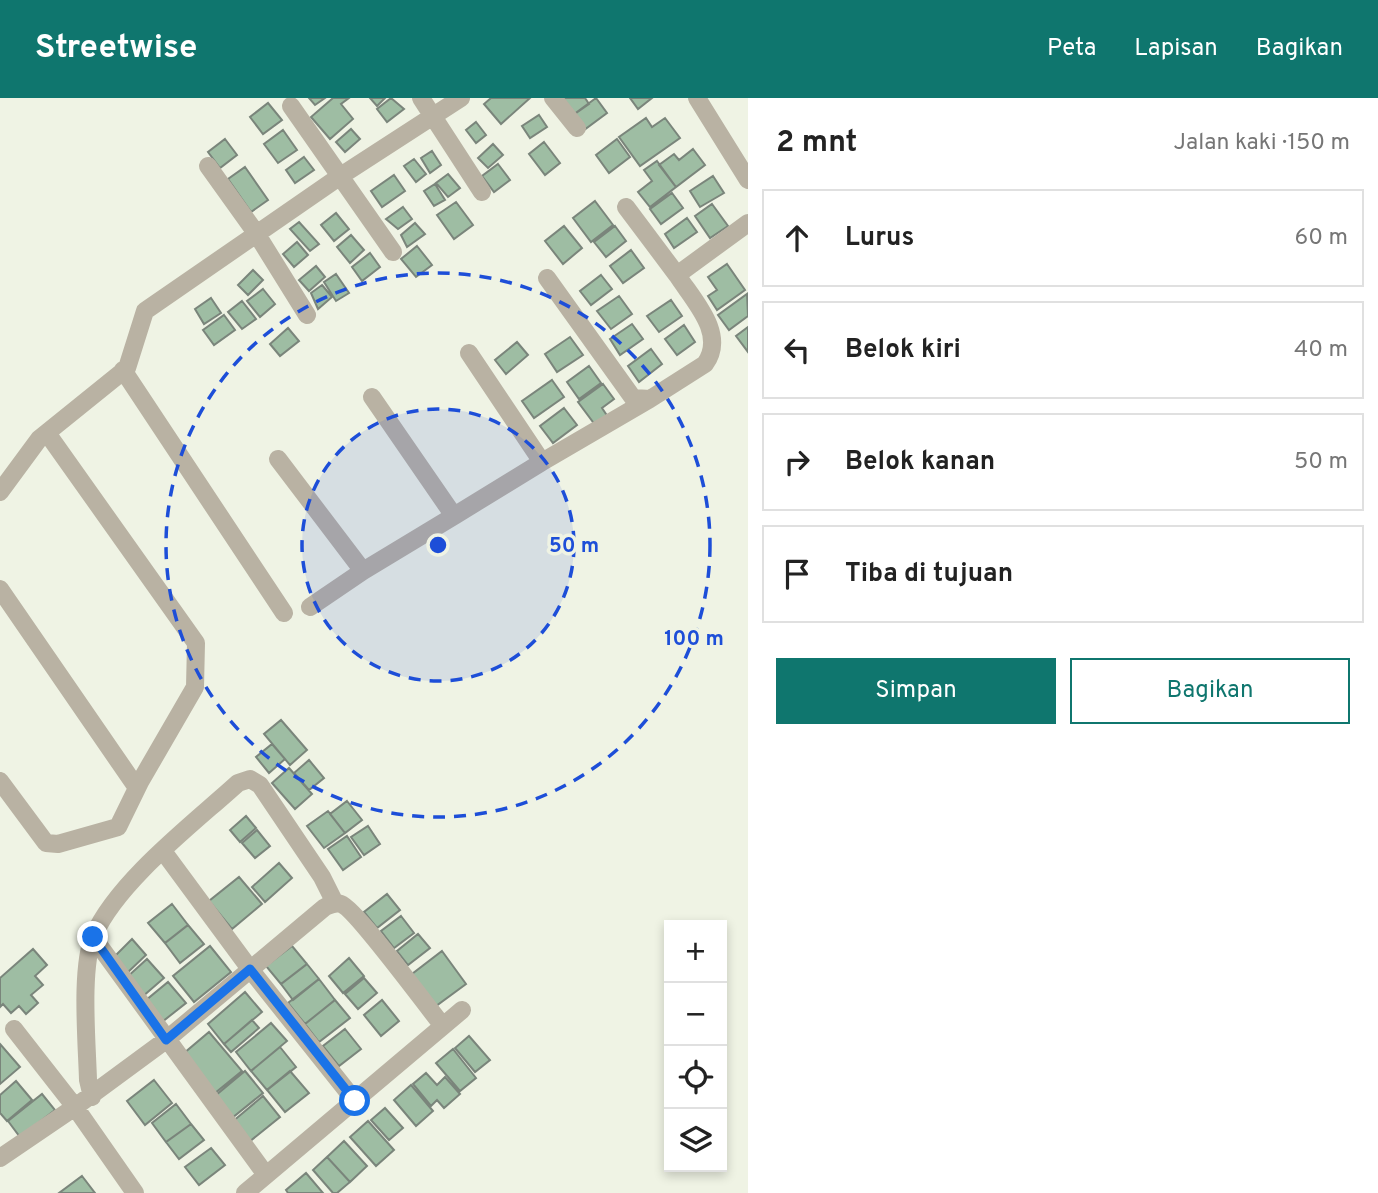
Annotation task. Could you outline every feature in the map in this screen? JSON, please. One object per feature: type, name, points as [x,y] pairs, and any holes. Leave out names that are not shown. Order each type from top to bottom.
[{"type":"street","points":[[421,98],[482,192]]},
{"type":"street","points":[[0,492],[47,433],[127,368],[145,311],[339,177],[461,98]]},
{"type":"street","points":[[553,98],[577,128]]},
{"type":"street","points":[[698,98],[748,180]]},
{"type":"street","points":[[291,106],[393,252]]},
{"type":"street","points":[[208,166],[256,233],[307,315]]},
{"type":"street","points":[[310,607],[363,571],[705,364],[714,343],[711,329],[677,275],[626,207]]},
{"type":"street","points":[[677,275],[748,223]]},
{"type":"street","points":[[547,278],[633,398],[650,399]]},
{"type":"street","points":[[469,353],[542,462]]},
{"type":"street","points":[[123,370],[284,614]]},
{"type":"street","points":[[372,397],[454,516]]},
{"type":"street","points":[[0,781],[46,843],[58,844],[118,827],[137,788],[195,687],[196,643],[47,433]]},
{"type":"street","points":[[278,459],[363,571]]},
{"type":"street","points":[[0,589],[137,788]]},
{"type":"street","points":[[92,1097],[88,1080],[87,975],[93,937],[112,904],[163,851],[238,783],[252,779],[260,785],[273,804],[335,903],[344,906],[367,929],[443,1027]]},
{"type":"street","points":[[163,851],[250,969],[355,1101]]},
{"type":"street","points":[[0,1158],[92,1097],[166,1040],[325,907],[335,903]]},
{"type":"street","points":[[93,937],[266,1174]]},
{"type":"street","points":[[245,1193],[462,1010]]},
{"type":"street","points":[[14,1029],[75,1107],[135,1193]]},
{"type":"building","points":[[309,98],[325,98],[315,105]]},
{"type":"building","points":[[333,98],[349,98],[341,104],[353,119],[330,139],[311,117]]},
{"type":"building","points":[[370,98],[385,98],[377,106]]},
{"type":"building","points":[[391,98],[404,109],[387,122],[377,109]]},
{"type":"building","points":[[491,98],[530,98],[501,124],[484,104]]},
{"type":"building","points":[[561,98],[585,98],[589,104],[573,115]]},
{"type":"building","points":[[596,98],[607,113],[584,130],[573,115]]},
{"type":"building","points":[[630,98],[652,98],[638,109]]},
{"type":"building","points":[[268,103],[282,120],[263,134],[250,117]]},
{"type":"building","points":[[539,115],[547,127],[530,138],[522,126]]},
{"type":"building","points":[[646,118],[652,127],[665,118],[680,138],[640,166],[619,137]]},
{"type":"building","points":[[476,122],[486,135],[476,143],[466,130]]},
{"type":"building","points":[[351,129],[360,139],[345,152],[336,142]]},
{"type":"building","points":[[283,130],[297,150],[278,163],[264,144]]},
{"type":"building","points":[[225,139],[237,155],[220,168],[208,152]]},
{"type":"building","points":[[617,139],[630,157],[609,173],[596,155]]},
{"type":"building","points":[[544,142],[560,163],[545,175],[529,154]]},
{"type":"building","points":[[493,144],[503,155],[488,168],[478,158]]},
{"type":"building","points":[[693,149],[705,165],[676,187],[659,165],[674,154],[679,160]]},
{"type":"building","points":[[432,151],[441,165],[430,173],[421,158]]},
{"type":"building","points":[[304,157],[314,170],[295,183],[286,170]]},
{"type":"building","points":[[414,159],[426,174],[416,182],[404,166]]},
{"type":"building","points":[[657,161],[676,187],[650,207],[638,192],[652,181],[644,170]]},
{"type":"building","points":[[498,164],[510,180],[494,192],[482,176]]},
{"type":"building","points":[[245,167],[268,200],[251,212],[228,179]]},
{"type":"building","points":[[448,174],[460,188],[448,197],[436,183]]},
{"type":"building","points":[[394,175],[405,191],[382,207],[371,191]]},
{"type":"building","points":[[713,176],[724,193],[700,207],[690,191]]},
{"type":"building","points":[[435,184],[445,200],[434,206],[424,191]]},
{"type":"building","points":[[672,193],[683,208],[661,224],[650,209]]},
{"type":"building","points":[[595,201],[613,225],[591,242],[573,218]]},
{"type":"building","points":[[456,202],[473,225],[454,239],[437,215]]},
{"type":"building","points":[[712,204],[728,226],[710,238],[695,216]]},
{"type":"building","points":[[403,207],[412,219],[398,229],[386,219]]},
{"type":"building","points":[[336,213],[349,229],[334,241],[321,225]]},
{"type":"building","points":[[687,218],[697,232],[674,248],[665,234]]},
{"type":"building","points":[[299,222],[319,244],[310,251],[290,229]]},
{"type":"building","points":[[415,223],[425,234],[407,247],[401,235]]},
{"type":"building","points":[[564,226],[582,248],[563,264],[545,241]]},
{"type":"building","points":[[615,226],[626,241],[606,257],[594,242]]},
{"type":"building","points":[[351,235],[364,250],[350,263],[337,247]]},
{"type":"building","points":[[297,242],[308,255],[294,267],[283,254]]},
{"type":"building","points":[[417,246],[432,265],[416,277],[401,259]]},
{"type":"building","points":[[631,250],[644,268],[623,283],[610,266]]},
{"type":"building","points":[[370,253],[380,267],[362,281],[352,267]]},
{"type":"building","points":[[727,264],[745,290],[717,310],[708,296],[717,290],[708,277]]},
{"type":"building","points":[[316,266],[325,277],[309,291],[299,280]]},
{"type":"building","points":[[253,270],[263,280],[248,295],[238,285]]},
{"type":"building","points":[[336,274],[349,293],[336,301],[324,282]]},
{"type":"building","points":[[601,275],[612,289],[591,305],[580,291]]},
{"type":"building","points":[[322,285],[332,297],[318,309],[311,293]]},
{"type":"building","points":[[263,289],[275,304],[260,317],[247,301]]},
{"type":"building","points":[[747,294],[748,316],[729,330],[718,315]]},
{"type":"building","points":[[619,296],[632,314],[611,329],[597,311]]},
{"type":"building","points":[[211,298],[221,313],[204,324],[195,309]]},
{"type":"building","points":[[671,300],[682,316],[659,332],[647,316]]},
{"type":"building","points":[[242,301],[256,319],[242,329],[228,312]]},
{"type":"building","points":[[224,315],[235,330],[214,345],[203,330]]},
{"type":"building","points":[[632,324],[643,339],[620,355],[610,339]]},
{"type":"building","points":[[684,325],[695,342],[677,355],[665,339]]},
{"type":"building","points":[[748,327],[748,352],[736,336]]},
{"type":"building","points":[[288,328],[299,341],[280,356],[270,344]]},
{"type":"building","points":[[570,337],[583,355],[557,372],[545,354]]},
{"type":"building","points":[[517,342],[528,355],[506,374],[495,360]]},
{"type":"building","points":[[651,349],[662,364],[639,382],[628,366]]},
{"type":"building","points":[[589,366],[601,383],[579,399],[567,382]]},
{"type":"building","points":[[552,380],[564,397],[534,418],[522,401]]},
{"type":"building","points":[[603,384],[614,399],[602,408],[608,417],[596,426],[578,402]]},
{"type":"building","points":[[564,408],[577,425],[553,443],[540,426]]},
{"type":"building","points":[[281,720],[307,750],[290,765],[264,734]]},
{"type":"building","points":[[272,744],[285,759],[269,773],[256,757]]},
{"type":"building","points":[[309,760],[324,778],[309,790],[294,773]]},
{"type":"building","points":[[289,768],[312,794],[295,809],[272,783]]},
{"type":"building","points":[[347,801],[362,820],[345,833],[330,814]]},
{"type":"building","points":[[328,811],[345,833],[324,848],[307,826]]},
{"type":"building","points":[[246,816],[256,828],[240,842],[230,830]]},
{"type":"building","points":[[368,826],[380,844],[364,855],[351,837]]},
{"type":"building","points":[[257,830],[270,846],[255,858],[242,843]]},
{"type":"building","points":[[347,836],[361,857],[343,870],[328,849]]},
{"type":"building","points":[[279,863],[292,878],[265,902],[252,887]]},
{"type":"building","points":[[239,877],[262,904],[232,929],[209,901]]},
{"type":"building","points":[[387,894],[400,910],[377,928],[364,912]]},
{"type":"building","points":[[172,904],[188,925],[165,943],[148,923]]},
{"type":"building","points":[[401,916],[414,933],[394,948],[381,931]]},
{"type":"building","points":[[188,925],[204,944],[180,963],[165,943]]},
{"type":"building","points":[[418,934],[430,948],[408,965],[397,951]]},
{"type":"building","points":[[132,939],[146,955],[126,974],[112,959]]},
{"type":"building","points":[[210,946],[231,972],[194,1002],[173,976]]},
{"type":"building","points":[[292,946],[307,964],[281,984],[266,966]]},
{"type":"building","points":[[33,949],[47,965],[35,976],[43,985],[31,995],[38,1003],[26,1014],[19,1006],[11,1013],[3,1004],[0,1007],[0,978]]},
{"type":"building","points":[[442,951],[466,984],[436,1006],[412,974]]},
{"type":"building","points":[[349,958],[364,976],[343,993],[329,976]]},
{"type":"building","points":[[147,959],[164,978],[142,997],[126,978]]},
{"type":"building","points":[[307,964],[319,979],[293,1000],[281,984]]},
{"type":"building","points":[[364,978],[377,993],[358,1009],[345,994]]},
{"type":"building","points":[[319,979],[335,1000],[305,1024],[288,1003]]},
{"type":"building","points":[[168,982],[186,1003],[162,1022],[145,1001]]},
{"type":"building","points":[[245,992],[262,1012],[224,1044],[208,1024]]},
{"type":"building","points":[[335,1000],[350,1018],[319,1042],[305,1024]]},
{"type":"building","points":[[382,1000],[399,1021],[381,1036],[364,1015]]},
{"type":"building","points":[[252,1020],[259,1028],[231,1052],[224,1044]]},
{"type":"building","points":[[271,1023],[287,1041],[251,1071],[236,1052]]},
{"type":"building","points":[[345,1029],[361,1049],[339,1066],[323,1046]]},
{"type":"building","points":[[209,1032],[242,1071],[215,1093],[183,1054]]},
{"type":"building","points":[[469,1036],[490,1060],[475,1072],[455,1048]]},
{"type":"building","points":[[0,1044],[20,1067],[0,1084]]},
{"type":"building","points":[[280,1047],[296,1067],[267,1090],[251,1071]]},
{"type":"building","points":[[453,1049],[476,1078],[460,1091],[436,1063]]},
{"type":"building","points":[[245,1071],[263,1093],[232,1118],[215,1096]]},
{"type":"building","points":[[290,1071],[309,1093],[285,1112],[267,1090]]},
{"type":"building","points":[[426,1073],[437,1085],[445,1077],[460,1094],[444,1108],[437,1100],[431,1106],[413,1084]]},
{"type":"building","points":[[154,1080],[172,1103],[145,1125],[127,1101]]},
{"type":"building","points":[[16,1081],[32,1100],[7,1121],[0,1113],[0,1095]]},
{"type":"building","points":[[411,1085],[433,1111],[416,1126],[394,1100]]},
{"type":"building","points":[[42,1094],[55,1110],[20,1137],[8,1121]]},
{"type":"building","points":[[263,1096],[280,1117],[249,1142],[232,1122]]},
{"type":"building","points":[[176,1104],[191,1124],[166,1142],[152,1123]]},
{"type":"building","points":[[385,1108],[403,1128],[389,1140],[371,1120]]},
{"type":"building","points":[[368,1121],[394,1150],[376,1166],[350,1137]]},
{"type":"building","points":[[191,1124],[204,1140],[179,1159],[166,1142]]},
{"type":"building","points":[[344,1141],[367,1166],[350,1182],[327,1157]]},
{"type":"building","points":[[211,1148],[225,1165],[199,1185],[185,1167]]},
{"type":"building","points":[[327,1157],[350,1182],[337,1193],[333,1193],[313,1170]]},
{"type":"building","points":[[306,1173],[323,1193],[288,1193],[286,1190]]},
{"type":"building","points":[[82,1176],[95,1193],[59,1193]]},
{"type":"route","points":[[93,937],[166,1040],[250,969],[355,1101]]}]
